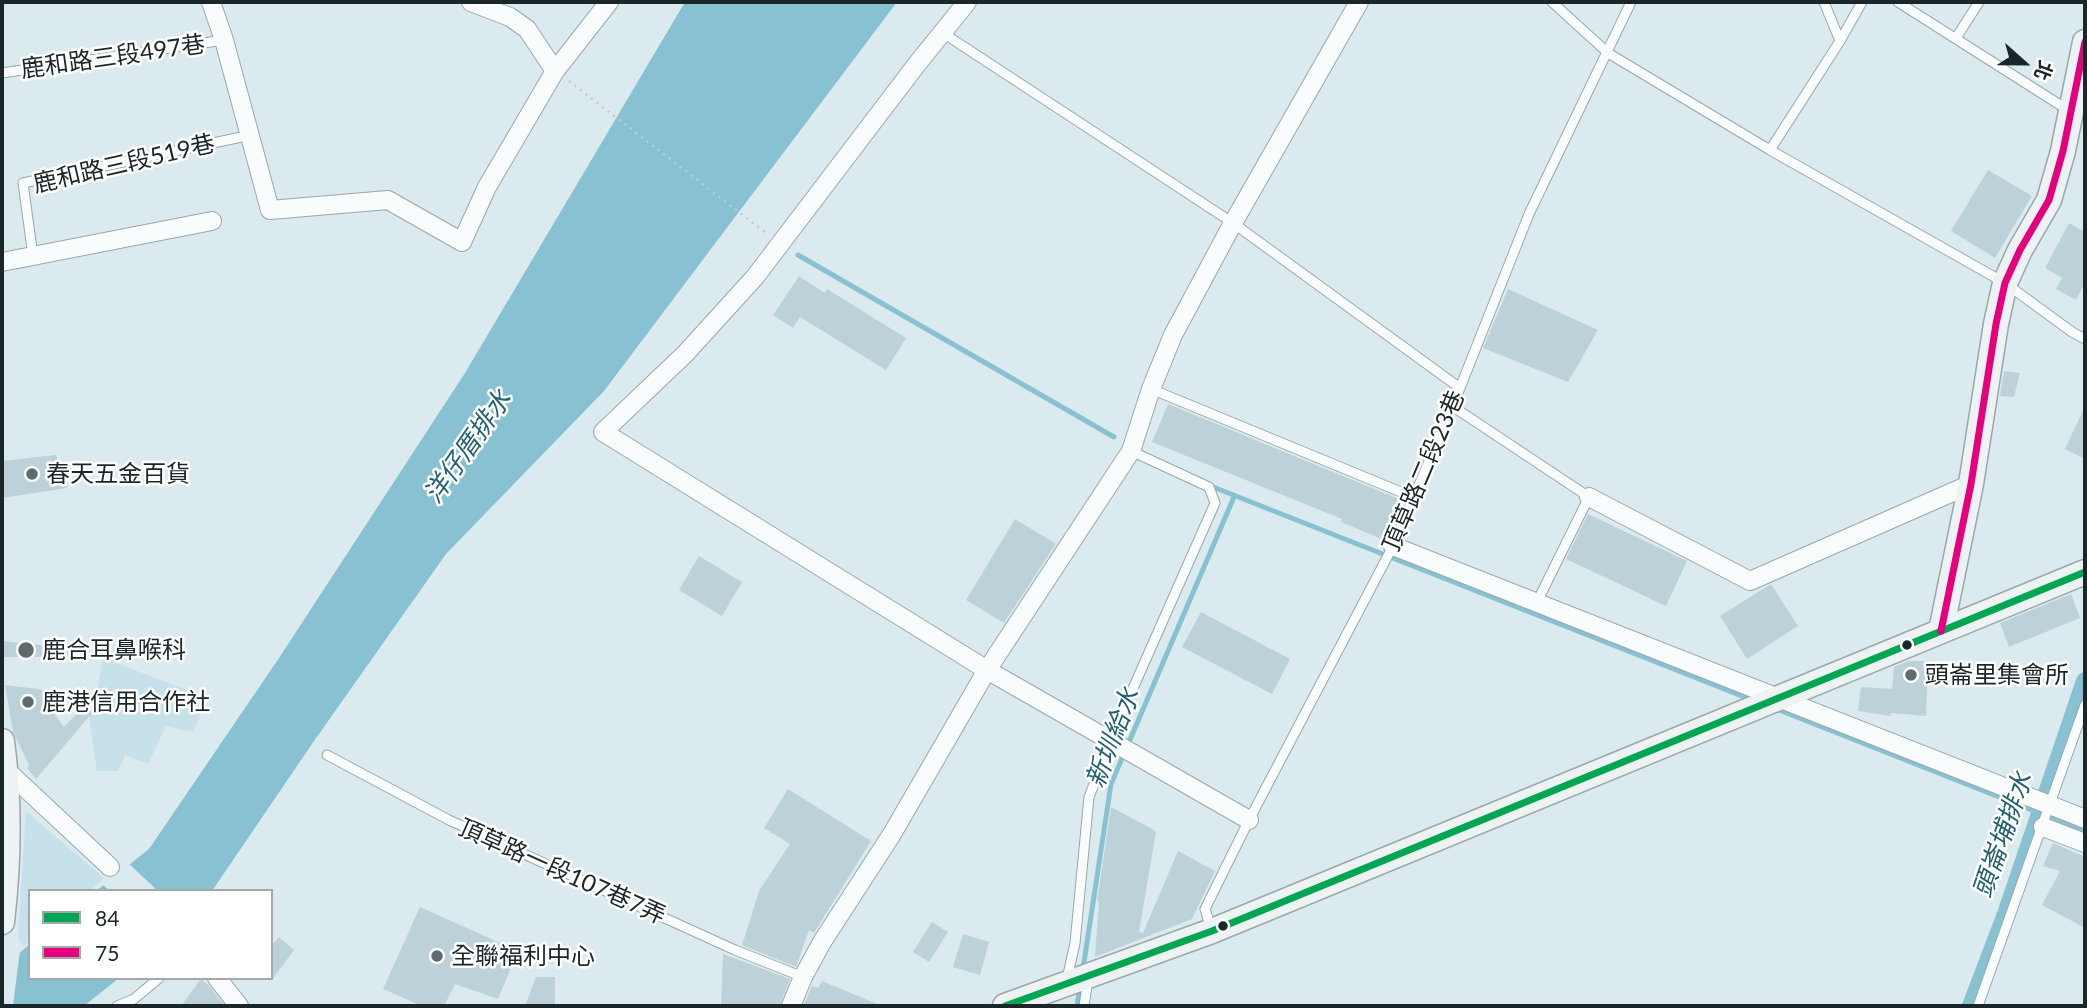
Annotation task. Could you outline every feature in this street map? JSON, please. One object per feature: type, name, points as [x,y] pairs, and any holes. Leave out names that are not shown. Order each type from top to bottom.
[{"type":"street","points":[[211,2],[251,135],[270,210],[387,200],[462,242],[487,187],[555,71],[609,2]]},
{"type":"street","points":[[471,2],[510,18],[527,29],[555,71]]},
{"type":"street","points":[[967,2],[755,277],[685,354],[603,432],[987,670],[1249,820]]},
{"type":"street","points":[[791,1006],[822,942],[892,834],[987,670],[1131,451],[1151,389],[1173,335],[1233,223],[1359,2]]},
{"type":"street","points":[[1941,631],[1971,484],[2005,283],[2020,250],[2049,200],[2063,151],[2085,43]]},
{"type":"street","points":[[2,262],[212,221]]},
{"type":"street","points":[[1589,497],[1750,581],[1971,484]]},
{"type":"street","points":[[1393,546],[2085,818]]},
{"type":"street","points":[[1005,1006],[1212,930],[2085,572]]},
{"type":"street","points":[[2,741],[8,858],[2,922]]},
{"type":"street","points":[[5,769],[110,867]]},
{"type":"street","points":[[2043,827],[2085,843]]},
{"type":"street","points":[[219,980],[239,1006]]},
{"type":"lane","points":[[1552,2],[1608,53],[1770,150],[2005,283],[2085,339]]},
{"type":"lane","name":"頂草路二段23巷","points":[[1212,930],[1205,909],[1393,546],[1460,388],[1529,214],[1631,2]]},
{"type":"lane","points":[[1824,2],[1840,41]]},
{"type":"lane","points":[[1770,150],[1863,2]]},
{"type":"lane","points":[[1898,2],[2070,111]]},
{"type":"lane","points":[[1956,38],[1979,2]]},
{"type":"lane","points":[[943,33],[1233,223],[1460,388]]},
{"type":"lane","name":"鹿和路三段497巷","points":[[2,73],[224,40]]},
{"type":"lane","name":"鹿和路三段519巷","points":[[33,256],[23,183],[251,135]]},
{"type":"lane","points":[[1151,389],[1413,496]]},
{"type":"lane","points":[[1452,406],[1589,497],[1536,602]]},
{"type":"lane","points":[[1084,1006],[1077,981],[1075,943],[1089,797],[1110,742],[1216,503],[1209,487],[1131,451]]},
{"type":"lane","points":[[1978,1006],[2085,705]]},
{"type":"lane","name":"頂草路一段107巷7弄","points":[[327,755],[449,820],[735,950],[803,977]]},
{"type":"lane","points":[[117,1006],[134,999],[157,980]]},
{"type":"path","points":[[555,71],[780,243]]},
{"type":"shaded area","points":[[103,658],[208,698],[193,732],[166,726],[148,764],[125,755],[118,771],[97,771],[89,717],[95,702]]},
{"type":"shaded area","points":[[26,811],[104,878],[92,889],[28,889],[28,943],[24,946],[18,939]]},
{"type":"water","name":"洋仔厝排水","points":[[685,2],[897,2],[604,391],[446,554],[213,889],[99,889],[149,849],[279,658],[465,373]]},
{"type":"water","points":[[28,946],[28,980],[116,980],[84,1006],[2,1006],[2,968]]},
{"type":"pier","points":[[127,862],[156,889],[108,889],[103,885]]},
{"type":"pier","points":[[20,950],[13,1006],[2,1006],[2,967]]},
{"type":"building","points":[[1988,170],[2032,196],[1995,258],[1951,231]]},
{"type":"building","points":[[2069,223],[2085,232],[2085,282],[2076,300],[2056,289],[2062,278],[2045,268]]},
{"type":"building","points":[[799,276],[825,293],[827,289],[906,338],[886,370],[800,317],[793,328],[773,315]]},
{"type":"building","points":[[1508,289],[1598,330],[1568,382],[1483,348]]},
{"type":"building","points":[[2004,371],[2020,373],[2014,397],[2000,396]]},
{"type":"building","points":[[1168,404],[1401,500],[1386,537],[1384,540],[1341,522],[1342,519],[1152,442]]},
{"type":"building","points":[[2085,406],[2085,459],[2065,449]]},
{"type":"building","name":"春天五金百貨","points":[[56,455],[67,488],[2,498],[2,461]]},
{"type":"building","points":[[1588,514],[1687,561],[1666,606],[1566,559]]},
{"type":"building","points":[[1015,519],[1056,544],[1004,623],[966,600]]},
{"type":"building","points":[[699,556],[742,582],[722,616],[679,590]]},
{"type":"building","points":[[1771,584],[1798,626],[1747,659],[1720,616]]},
{"type":"building","points":[[2071,594],[2080,618],[2009,647],[2000,623]]},
{"type":"building","points":[[1201,612],[1290,659],[1272,694],[1182,647]]},
{"type":"building","name":"鹿合耳鼻喉科","points":[[2,641],[68,648],[68,657],[2,657]]},
{"type":"building","points":[[1908,661],[1928,661],[1926,716],[1891,713],[1891,716],[1858,711],[1861,687],[1892,689],[1894,667]]},
{"type":"building","points":[[5,685],[45,690],[48,705],[64,727],[85,705],[93,712],[36,779],[27,768],[29,765],[13,732]]},
{"type":"building","points":[[788,789],[871,841],[814,933],[809,930],[796,967],[742,945],[759,891],[790,844],[764,828]]},
{"type":"building","points":[[1111,807],[1156,831],[1139,932],[1143,933],[1178,851],[1215,871],[1192,919],[1095,957],[1099,901],[1097,902]]},
{"type":"building","points":[[2053,843],[2085,857],[2085,928],[2042,905],[2060,871],[2043,866]]},
{"type":"building","name":"全聯福利中心","points":[[420,907],[518,951],[498,999],[455,984],[444,1006],[422,1006],[383,989]]},
{"type":"building","points":[[932,922],[948,932],[929,962],[913,952]]},
{"type":"building","points":[[963,934],[989,942],[980,975],[953,967]]},
{"type":"building","points":[[279,937],[294,950],[273,978],[273,944]]},
{"type":"building","points":[[723,954],[790,979],[780,1006],[721,1006]]},
{"type":"building","points":[[536,977],[555,977],[555,1006],[525,1006]]},
{"type":"building","points":[[202,980],[225,1006],[181,1006]]},
{"type":"building","points":[[822,981],[882,1006],[803,1006],[812,986],[818,988]]},
{"type":"waterway","points":[[798,255],[1114,437]]},
{"type":"waterway","points":[[1208,485],[1752,700]]},
{"type":"waterway","name":"新圳給水","points":[[1083,969],[1111,784],[1234,497]]},
{"type":"waterway","name":"頭崙埔排水","points":[[1971,1006],[2006,914],[2085,681]]},
{"type":"waterway","points":[[1774,708],[2085,831]]},
{"type":"waterway","name":"新圳給水","points":[[1077,1006],[1080,985]]},
{"type":"transit line","name":"75","points":[[1941,631],[1971,484],[2005,283],[2020,250],[2049,200],[2063,151],[2085,42]]},
{"type":"transit line","name":"84","points":[[1005,1006],[1212,931],[2085,572]]},
{"type":"place","name":"春天五金百貨","points":[[32,474]]},
{"type":"place","name":"鹿合耳鼻喉科","points":[[26,650]]},
{"type":"place","name":"頭崙里集會所","points":[[1911,675]]},
{"type":"place","name":"鹿港信用合作社","points":[[28,702]]},
{"type":"place","name":"全聯福利中心","points":[[437,956]]}]
